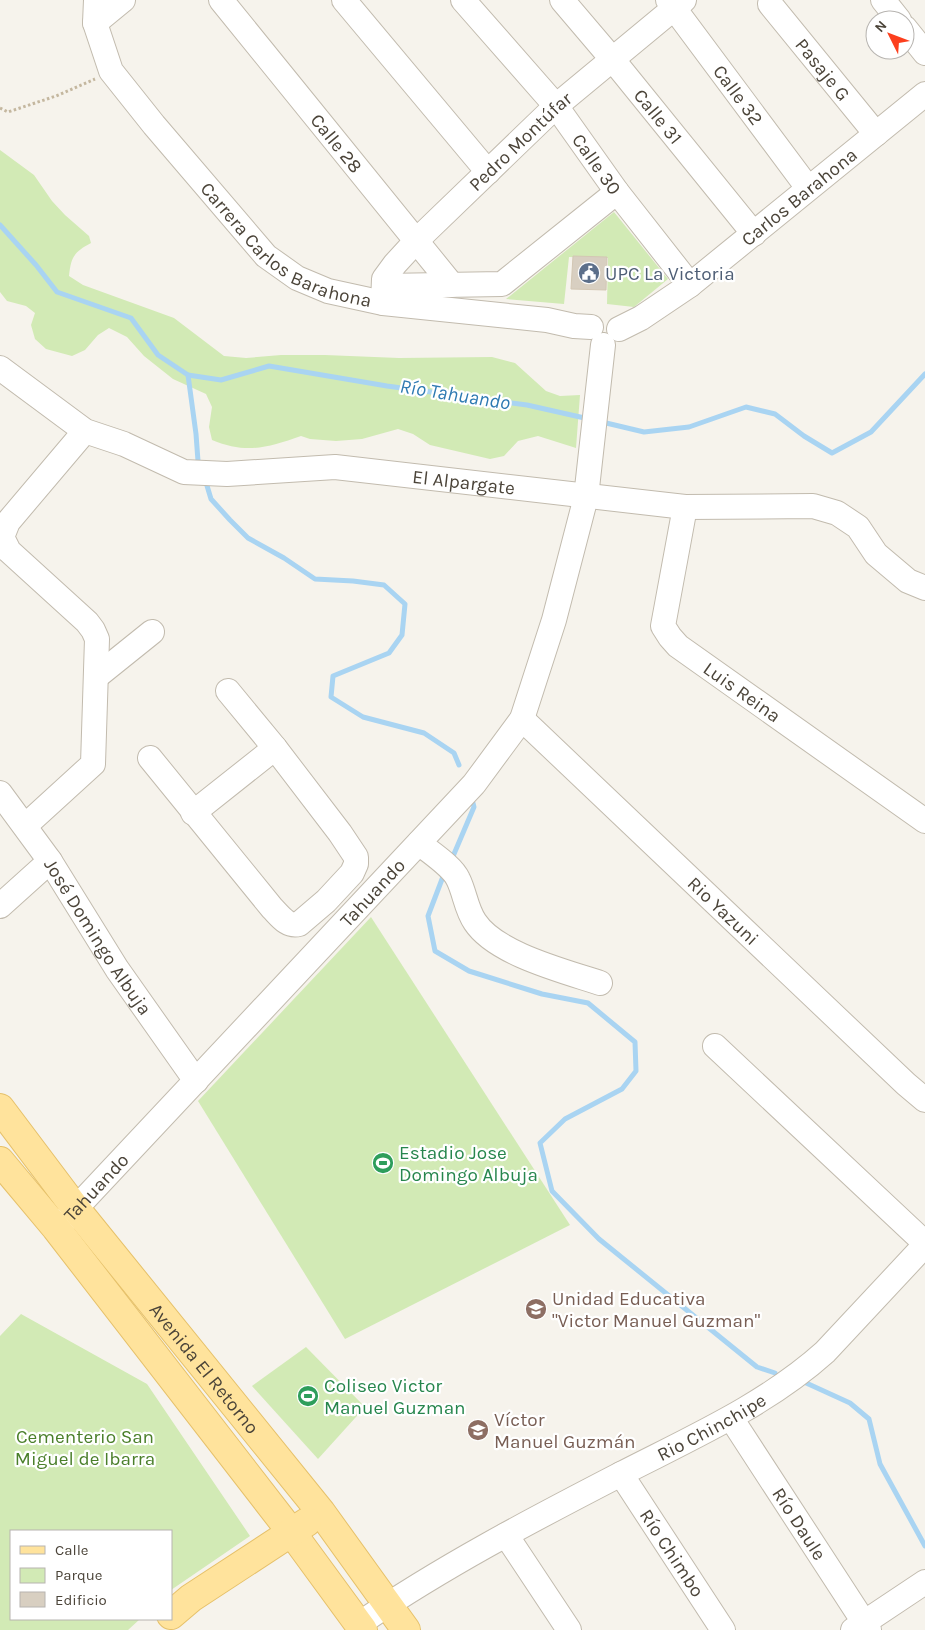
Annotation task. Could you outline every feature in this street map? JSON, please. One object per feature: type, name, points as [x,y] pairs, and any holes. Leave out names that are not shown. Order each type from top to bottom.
[{"type":"main road","name":"Avenida El Retorno","points":[[0,1108],[76,1209],[321,1512],[406,1630]]},
{"type":"main road","name":"Avenida El Retorno","points":[[0,1160],[56,1228],[292,1533],[361,1627]]},
{"type":"main road","points":[[172,1614],[191,1598],[292,1533],[321,1512]]},
{"type":"main road","points":[[156,1630],[165,1620]]},
{"type":"street","name":"Carrera Carlos Barahona","points":[[96,0],[96,23],[111,71],[154,125],[266,256],[297,278],[320,288],[383,295],[537,319],[605,334]]},
{"type":"street","points":[[96,23],[122,0]]},
{"type":"street","name":"Calle 28","points":[[221,0],[452,285]]},
{"type":"street","points":[[344,0],[488,172]]},
{"type":"street","name":"Calle 30","points":[[463,0],[556,106],[617,192],[690,285]]},
{"type":"street","name":"Calle 31","points":[[562,0],[754,234]]},
{"type":"street","points":[[882,0],[890,10]]},
{"type":"street","name":"Pedro Montúfar","points":[[383,295],[384,279],[416,240],[556,106],[613,60],[676,3]]},
{"type":"street","name":"Calle 32","points":[[676,3],[808,188]]},
{"type":"street","name":"Pasaje G","points":[[770,4],[876,134]]},
{"type":"street","points":[[915,40],[925,53]]},
{"type":"street","name":"Carlos Barahona","points":[[605,334],[641,318],[690,285],[925,94]]},
{"type":"street","points":[[383,295],[452,285],[502,284],[617,192]]},
{"type":"street","name":"Tahuando","points":[[56,1228],[76,1209],[474,784],[522,719],[554,620],[587,489],[605,334]]},
{"type":"street","name":"El Alpargate","points":[[0,368],[85,431],[124,444],[184,472],[227,474],[335,467],[587,489],[685,507],[813,506],[837,513],[858,527],[876,554],[908,581],[925,588]]},
{"type":"street","points":[[25,826],[93,764],[97,639],[87,622],[9,551],[2,537],[8,522],[85,431]]},
{"type":"street","name":"Luis Reina","points":[[685,507],[663,626],[670,637],[678,646],[925,821]]},
{"type":"street","points":[[96,677],[152,632]]},
{"type":"street","points":[[150,758],[272,908],[288,924],[294,926],[299,924],[352,873],[356,864],[356,857],[275,748],[228,692]]},
{"type":"street","name":"Rio Yazuni","points":[[522,719],[925,1100]]},
{"type":"street","points":[[193,813],[275,748]]},
{"type":"street","name":"José Domingo Albuja","points":[[0,793],[50,861],[118,969],[196,1081]]},
{"type":"street","points":[[419,843],[454,873],[459,880],[475,923],[488,936],[530,960],[600,983]]},
{"type":"street","points":[[0,906],[50,861]]},
{"type":"street","points":[[326,900],[347,920]]},
{"type":"street","points":[[715,1046],[925,1244]]},
{"type":"street","points":[[0,1160],[26,1141]]},
{"type":"street","name":"Rio Chinchipe","points":[[361,1627],[389,1604],[506,1535],[731,1418],[807,1368],[825,1352],[925,1244]]},
{"type":"street","name":"Río Daule","points":[[731,1418],[862,1627]]},
{"type":"street","name":"Río Chimbo","points":[[622,1474],[723,1630]]},
{"type":"street","points":[[506,1535],[569,1630]]},
{"type":"street","points":[[862,1627],[925,1582]]},
{"type":"path","points":[[0,108],[8,112],[56,96],[111,71]]},
{"type":"green space","points":[[0,150],[34,175],[52,201],[89,236],[91,243],[74,256],[69,276],[83,285],[174,318],[224,356],[246,358],[281,355],[399,358],[492,357],[515,363],[546,391],[560,396],[580,395],[576,448],[538,436],[518,441],[504,456],[490,459],[430,445],[413,434],[398,429],[362,439],[336,441],[310,439],[301,436],[278,444],[256,448],[235,447],[212,440],[209,427],[212,407],[206,394],[173,379],[144,356],[127,337],[109,328],[98,335],[85,350],[72,356],[46,349],[35,339],[31,325],[35,313],[26,306],[7,301],[0,292]]},
{"type":"green space","points":[[614,212],[668,279],[634,307],[607,304],[608,258],[569,257],[564,304],[506,299]]},
{"type":"green space","name":"Estadio Jose Domingo Albuja","points":[[371,917],[570,1225],[345,1339],[198,1101]]},
{"type":"green space","name":"Cementerio San Miguel de Ibarra","points":[[21,1314],[147,1384],[250,1536],[172,1589],[172,1530],[10,1530],[10,1620],[139,1620],[128,1630],[0,1630],[0,1336]]},
{"type":"green space","name":"Coliseo Victor Manuel Guzman","points":[[306,1347],[365,1407],[318,1459],[252,1386]]},
{"type":"building","name":"UPC La Victoria","points":[[573,256],[607,257],[606,290],[571,289]]},
{"type":"waterway","name":"Río Tahuando","points":[[0,225],[36,265],[57,292],[131,318],[158,355],[188,375],[221,380],[269,366],[387,386],[527,405],[589,419]]},
{"type":"waterway","name":"Río Tahuando","points":[[602,422],[644,432],[689,427],[746,407],[775,414],[804,436],[832,453],[871,432],[925,374]]},
{"type":"waterway","points":[[188,375],[200,467]]},
{"type":"waterway","points":[[205,479],[211,499],[248,538],[284,558],[315,579],[384,585],[405,604],[402,635],[389,653],[333,676],[331,697],[363,717],[424,733],[454,753],[459,765]]},
{"type":"waterway","points":[[451,861],[474,807],[473,803]]},
{"type":"waterway","points":[[444,874],[428,916],[435,951],[469,971],[542,994],[588,1003],[635,1042],[636,1071],[622,1089],[565,1119],[540,1143],[552,1191],[599,1239],[757,1367],[775,1373]]},
{"type":"waterway","points":[[804,1382],[850,1403],[869,1419],[880,1464],[925,1546]]},
{"type":"place","name":"UPC La Victoria","points":[[589,273]]},
{"type":"place","name":"Estadio Jose Domingo Albuja","points":[[383,1163]]},
{"type":"place","name":"Unidad Educativa \"Victor Manuel Guzman\"","points":[[536,1309]]},
{"type":"place","name":"Coliseo Victor Manuel Guzman","points":[[308,1396]]},
{"type":"place","name":"Víctor Manuel Guzmán","points":[[478,1430]]}]
